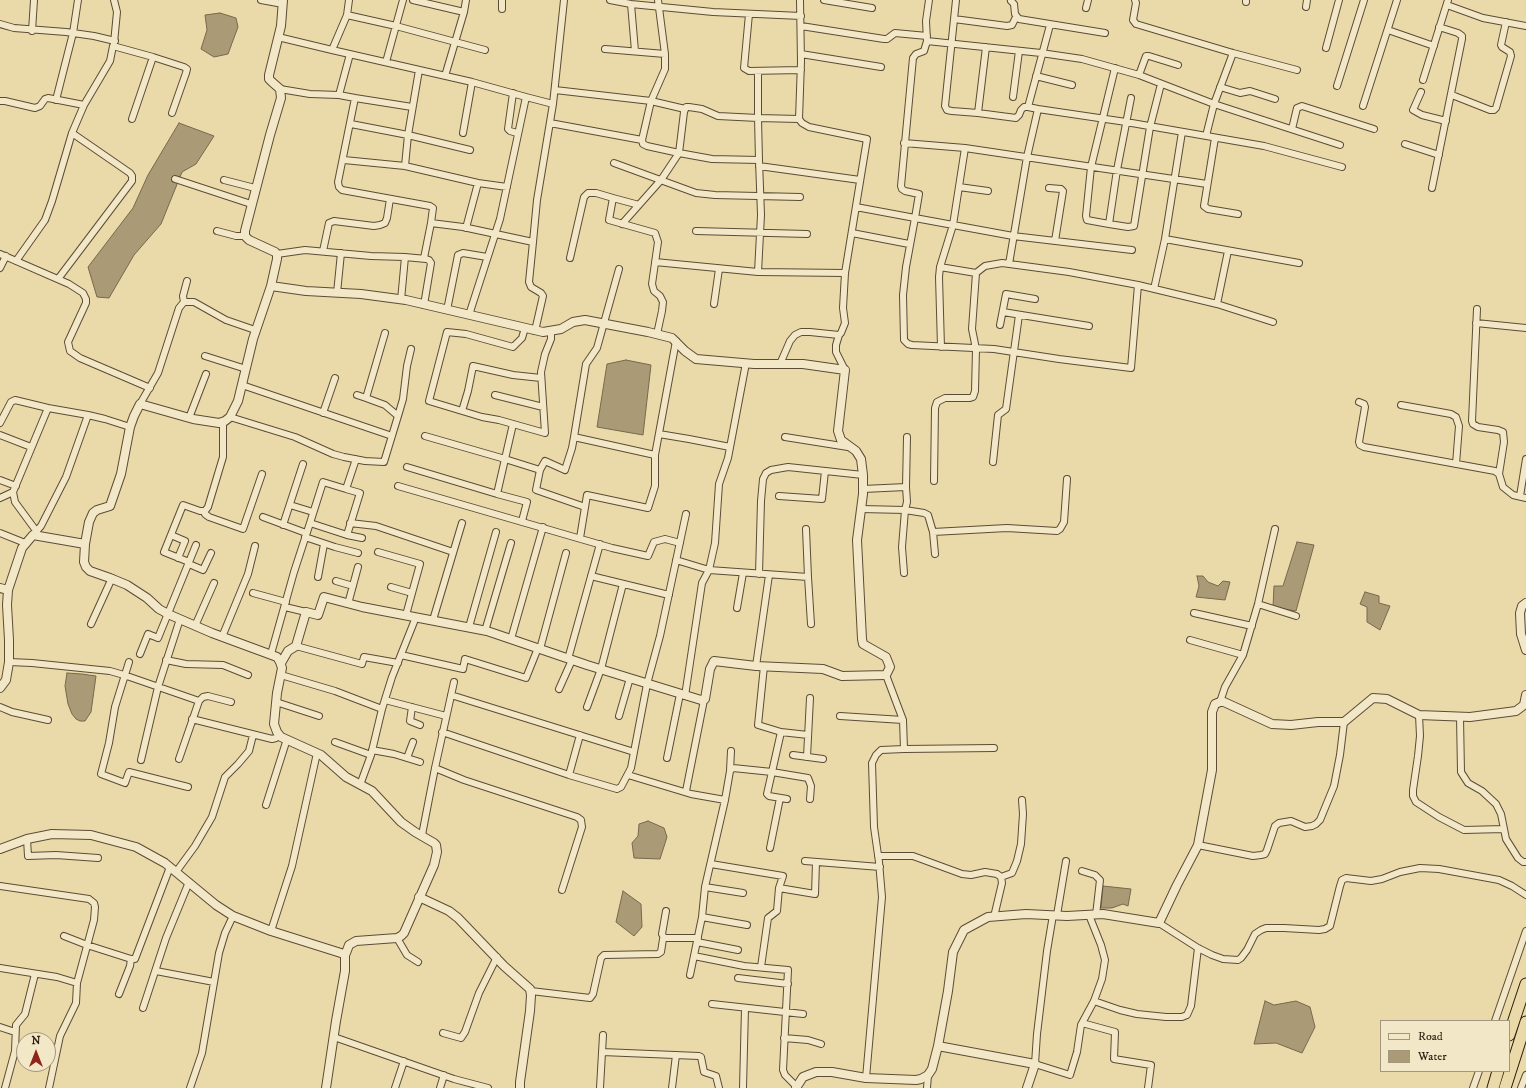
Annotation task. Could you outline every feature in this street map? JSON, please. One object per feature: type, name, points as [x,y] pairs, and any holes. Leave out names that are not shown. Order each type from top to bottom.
[{"type":"highway","points":[[1510,1032],[1526,984]]},
{"type":"highway","points":[[1505,1088],[1526,1022]]},
{"type":"highway","points":[[1493,1088],[1498,1072]]},
{"type":"street","points":[[32,31],[34,0]]},
{"type":"street","points":[[56,100],[73,33],[78,0]]},
{"type":"street","points":[[16,261],[45,220],[72,133],[84,105],[110,61],[114,43],[117,12],[114,0]]},
{"type":"street","points":[[261,0],[283,2],[278,36],[269,75],[269,79],[280,89],[310,94],[339,95],[412,107]]},
{"type":"street","points":[[332,50],[348,15],[349,0]]},
{"type":"street","points":[[386,62],[403,0]]},
{"type":"street","points":[[412,0],[464,12]]},
{"type":"street","points":[[445,76],[456,42],[466,0]]},
{"type":"street","points":[[502,0],[502,9]]},
{"type":"street","points":[[535,331],[543,296],[531,287],[530,282],[536,200],[553,104],[564,0]]},
{"type":"street","points":[[610,0],[631,4],[658,3],[749,14],[800,16]]},
{"type":"street","points":[[800,0],[802,54],[799,119],[802,123],[809,126],[867,139],[846,274],[843,308],[844,323],[841,333],[838,335],[836,352],[845,370],[838,430],[841,440],[856,451],[861,459],[863,475],[863,489],[857,540],[863,644],[886,657],[890,667],[886,675],[903,720],[904,749]]},
{"type":"street","points":[[824,0],[872,8]]},
{"type":"street","points":[[929,0],[926,21],[927,39],[924,51],[916,54],[913,58],[904,143],[901,186],[905,191],[919,194],[909,244],[903,295],[904,340],[908,344],[912,345],[1013,352],[1131,368],[1138,285]]},
{"type":"street","points":[[956,0],[946,106],[947,110],[1016,118],[1024,107],[1028,107],[1038,110],[1126,122],[1287,151],[1342,167]]},
{"type":"street","points":[[954,19],[1007,26],[1012,25],[1016,17],[1014,4],[1008,0]]},
{"type":"street","points":[[1086,8],[1088,0]]},
{"type":"street","points":[[1135,0],[1133,20],[1136,24],[1233,53],[1297,70]]},
{"type":"street","points":[[1306,7],[1307,0]]},
{"type":"street","points":[[1326,48],[1339,0]]},
{"type":"street","points":[[1337,86],[1364,0]]},
{"type":"street","points":[[1363,106],[1397,0]]},
{"type":"street","points":[[1423,80],[1447,2],[1483,18],[1526,26]]},
{"type":"street","points":[[658,3],[665,54],[665,69],[651,101],[642,140],[643,144],[712,159],[759,163],[860,180]]},
{"type":"street","points":[[631,4],[635,51]]},
{"type":"street","points":[[749,14],[743,65],[746,70],[801,70]]},
{"type":"street","points":[[348,15],[396,26],[485,50]]},
{"type":"street","points":[[1016,17],[1019,19],[1050,25],[1105,33]]},
{"type":"street","points":[[1452,96],[1490,110],[1494,110],[1496,108],[1511,56],[1510,52],[1501,45],[1506,22]]},
{"type":"street","points":[[0,24],[32,31],[73,33],[114,43],[184,67],[187,69],[186,73],[172,113]]},
{"type":"street","points":[[1028,107],[1041,53],[1050,25]]},
{"type":"street","points":[[802,26],[884,39],[889,38],[895,33],[952,44],[1041,53],[1082,60],[1139,75],[1214,104],[1340,145]]},
{"type":"street","points":[[1432,188],[1452,96],[1462,39],[1462,36],[1458,33],[1439,27]]},
{"type":"street","points":[[1388,30],[1434,46]]},
{"type":"street","points":[[278,36],[472,82],[553,104]]},
{"type":"street","points":[[978,114],[986,47]]},
{"type":"street","points":[[606,49],[665,54]]},
{"type":"street","points":[[1013,97],[1019,51]]},
{"type":"street","points":[[1206,136],[1214,104],[1233,53]]},
{"type":"street","points":[[339,95],[350,54]]},
{"type":"street","points":[[802,54],[881,66]]},
{"type":"street","points":[[1139,75],[1146,56],[1178,65]]},
{"type":"street","points":[[132,119],[153,57]]},
{"type":"street","points":[[1115,68],[1091,167],[1086,218],[1109,224],[1128,227],[1134,226],[1150,127],[1161,84]]},
{"type":"street","points":[[405,166],[412,107],[419,70]]},
{"type":"street","points":[[758,71],[760,196],[758,272]]},
{"type":"street","points":[[1036,76],[1072,85]]},
{"type":"street","points":[[463,132],[472,82]]},
{"type":"street","points":[[1220,87],[1240,93],[1250,91],[1275,99]]},
{"type":"street","points":[[280,89],[281,98],[245,226],[246,236],[249,240],[277,254],[305,250],[424,258],[429,260],[431,263],[424,305]]},
{"type":"street","points":[[554,90],[651,101],[685,109],[689,107],[728,118],[799,119]]},
{"type":"street","points":[[1421,92],[1413,110],[1422,116],[1446,120]]},
{"type":"street","points":[[513,93],[508,129],[517,133]]},
{"type":"street","points":[[469,315],[487,257],[496,235],[526,97]]},
{"type":"street","points":[[355,98],[344,160],[338,182],[339,187],[342,190],[430,206],[433,208],[424,258]]},
{"type":"street","points":[[1109,224],[1117,170],[1131,98]]},
{"type":"street","points":[[0,101],[35,108],[40,106],[45,99],[84,105]]},
{"type":"street","points":[[1292,129],[1297,108],[1302,106],[1374,129]]},
{"type":"street","points":[[622,224],[661,180],[679,153],[685,109]]},
{"type":"street","points":[[1009,264],[1027,157],[1038,110]]},
{"type":"street","points":[[550,123],[642,140]]},
{"type":"street","points":[[351,124],[408,135],[470,150]]},
{"type":"street","points":[[1154,289],[1165,238],[1182,132]]},
{"type":"street","points":[[58,279],[132,180],[130,173],[72,133]]},
{"type":"street","points":[[1215,138],[1203,203],[1205,208],[1238,214]]},
{"type":"street","points":[[904,143],[965,148],[1207,184]]},
{"type":"street","points":[[1406,144],[1439,155]]},
{"type":"street","points":[[941,347],[940,267],[953,225],[965,148]]},
{"type":"street","points":[[344,160],[405,166],[478,183],[507,187]]},
{"type":"street","points":[[614,163],[696,193],[715,195],[800,197]]},
{"type":"street","points":[[175,179],[251,204]]},
{"type":"street","points":[[224,180],[255,188]]},
{"type":"street","points":[[466,228],[478,183]]},
{"type":"street","points":[[959,187],[988,192]]},
{"type":"street","points":[[1049,188],[1061,189],[1063,191],[1055,241]]},
{"type":"street","points":[[570,258],[584,197],[588,193],[596,193],[639,205]]},
{"type":"street","points":[[613,198],[609,220],[655,233],[658,242],[652,284],[654,291],[660,296],[663,302],[656,334]]},
{"type":"street","points":[[323,251],[329,223],[334,221],[374,226],[380,225],[385,223],[387,218],[390,199]]},
{"type":"street","points":[[856,207],[1013,236],[1132,250]]},
{"type":"street","points":[[431,223],[466,228],[533,242]]},
{"type":"street","points":[[217,231],[228,235],[246,236]]},
{"type":"street","points":[[696,231],[807,234]]},
{"type":"street","points":[[852,234],[909,244]]},
{"type":"street","points":[[1165,238],[1299,263]]},
{"type":"street","points":[[1217,304],[1228,250]]},
{"type":"street","points":[[337,293],[341,253]]},
{"type":"street","points":[[447,310],[458,255],[463,253],[487,257]]},
{"type":"street","points":[[211,554],[203,570],[164,552],[183,506],[200,512],[204,511],[208,507],[223,457],[227,420],[238,401],[255,330],[271,286],[277,254]]},
{"type":"street","points":[[0,268],[3,255],[58,279],[83,293],[86,303],[68,342],[70,352],[80,358],[150,388]]},
{"type":"street","points":[[401,300],[405,257]]},
{"type":"street","points":[[655,262],[758,272],[846,274]]},
{"type":"street","points":[[940,267],[976,273],[985,266],[991,264],[1009,264],[1069,272],[1138,285],[1217,304],[1273,322]]},
{"type":"street","points":[[585,507],[536,490],[540,470],[545,461],[565,470],[572,448],[586,364],[597,348],[619,268]]},
{"type":"street","points":[[714,304],[719,269]]},
{"type":"street","points":[[934,481],[935,408],[937,402],[939,399],[945,398],[963,399],[973,397],[975,391],[976,349],[972,329],[976,273]]},
{"type":"street","points":[[187,281],[183,296],[184,302],[179,308],[158,373],[140,404],[130,427],[121,474],[110,506],[97,510],[91,517],[85,544],[84,562],[90,571],[112,578],[144,596],[159,609],[168,614],[222,637],[272,654],[277,657],[281,663]]},
{"type":"street","points":[[271,286],[306,291],[361,294],[401,300],[543,332],[561,329],[572,322],[585,320],[672,338],[685,351],[696,359],[746,363],[803,364],[845,370]]},
{"type":"street","points":[[1000,325],[1006,294],[1035,299]]},
{"type":"street","points":[[184,302],[194,302],[226,320],[255,330]]},
{"type":"street","points":[[1477,309],[1472,421],[1473,424],[1478,427],[1503,432],[1504,442],[1499,474],[1503,488],[1512,494],[1523,497],[1526,459]]},
{"type":"street","points":[[1003,312],[1089,326]]},
{"type":"street","points":[[993,462],[998,415],[1006,409],[1019,315]]},
{"type":"street","points":[[1476,323],[1526,328]]},
{"type":"street","points":[[525,328],[522,338],[513,347],[466,334],[447,332],[429,400],[482,417],[545,433],[541,378],[543,360],[551,339],[551,330]]},
{"type":"street","points":[[780,364],[790,340],[801,332],[838,335]]},
{"type":"street","points":[[366,398],[385,333]]},
{"type":"street","points":[[580,538],[587,495],[648,508],[656,486],[655,455],[676,341]]},
{"type":"street","points":[[140,404],[214,423],[227,420],[295,437],[333,454],[356,459],[384,462],[403,399],[410,349]]},
{"type":"street","points":[[205,356],[246,369]]},
{"type":"street","points":[[667,758],[683,695],[702,583],[709,570],[715,543],[719,484],[730,447],[746,363]]},
{"type":"street","points":[[462,411],[473,366],[513,375],[541,378]]},
{"type":"street","points":[[190,418],[206,374]]},
{"type":"street","points":[[323,413],[335,378]]},
{"type":"street","points":[[242,385],[392,436]]},
{"type":"street","points":[[357,395],[386,405],[398,416]]},
{"type":"street","points":[[495,395],[543,407]]},
{"type":"street","points":[[0,423],[11,402],[14,400],[88,415],[130,427]]},
{"type":"street","points":[[1359,402],[1364,404],[1365,407],[1359,442],[1360,445],[1364,447],[1495,471],[1499,474]]},
{"type":"street","points":[[1401,406],[1451,414],[1456,417],[1459,426],[1456,464]]},
{"type":"street","points":[[48,408],[13,492],[15,502],[35,534],[85,544]]},
{"type":"street","points":[[0,688],[6,680],[9,662],[4,589],[22,548],[41,526],[66,477],[88,415]]},
{"type":"street","points":[[497,494],[513,424]]},
{"type":"street","points":[[659,434],[730,447]]},
{"type":"street","points":[[0,435],[31,447]]},
{"type":"street","points":[[425,436],[540,470]]},
{"type":"street","points":[[574,437],[655,455]]},
{"type":"street","points":[[785,437],[850,447]]},
{"type":"street","points":[[904,573],[902,547],[907,502],[907,437]]},
{"type":"street","points":[[346,489],[356,459]]},
{"type":"street","points":[[283,525],[303,464]]},
{"type":"street","points":[[407,467],[527,502],[522,521]]},
{"type":"street","points":[[759,574],[762,502],[766,473],[771,470],[788,467],[863,475]]},
{"type":"street","points":[[779,496],[822,499],[825,471]]},
{"type":"street","points":[[204,511],[209,518],[243,529],[262,474]]},
{"type":"street","points":[[933,532],[1007,528],[1060,529],[1064,522],[1067,479]]},
{"type":"street","points":[[0,480],[16,486]]},
{"type":"street","points":[[272,654],[294,572],[323,482],[360,494],[347,535]]},
{"type":"street","points":[[398,486],[600,544],[648,556],[654,542],[665,539],[680,543]]},
{"type":"street","points":[[863,489],[906,487]]},
{"type":"street","points":[[0,498],[13,492]]},
{"type":"street","points":[[290,505],[313,512]]},
{"type":"street","points":[[861,509],[924,512],[928,515],[933,532],[935,554]]},
{"type":"street","points":[[442,732],[569,775],[617,789],[621,787],[631,768],[647,684],[669,595],[686,514]]},
{"type":"street","points":[[263,517],[324,544],[358,553]]},
{"type":"street","points":[[310,523],[347,535],[362,538]]},
{"type":"street","points":[[433,620],[462,523]]},
{"type":"street","points":[[350,524],[376,526],[453,552]]},
{"type":"street","points":[[511,639],[543,527]]},
{"type":"street","points":[[806,529],[811,624]]},
{"type":"street","points":[[1220,702],[1225,687],[1243,656],[1258,604],[1275,529]]},
{"type":"street","points":[[469,627],[496,532]]},
{"type":"street","points":[[0,533],[25,543]]},
{"type":"street","points":[[171,535],[185,541],[178,558]]},
{"type":"street","points":[[485,630],[511,543]]},
{"type":"street","points":[[318,577],[324,544]]},
{"type":"street","points":[[559,689],[570,659],[600,544]]},
{"type":"street","points":[[140,654],[148,634],[158,638],[196,545]]},
{"type":"street","points":[[222,637],[246,581],[255,546]]},
{"type":"street","points":[[378,552],[420,564],[406,615]]},
{"type":"street","points":[[401,655],[463,669],[465,659],[526,678],[539,649],[566,553]]},
{"type":"street","points":[[676,560],[709,570],[808,577]]},
{"type":"street","points":[[348,604],[358,567]]},
{"type":"street","points":[[737,608],[742,573]]},
{"type":"street","points":[[756,666],[769,575]]},
{"type":"street","points":[[591,576],[669,595]]},
{"type":"street","points":[[91,624],[112,578]]},
{"type":"street","points":[[336,581],[353,586]]},
{"type":"street","points":[[195,626],[214,583]]},
{"type":"street","points":[[586,707],[601,669],[623,584]]},
{"type":"street","points":[[391,587],[412,593]]},
{"type":"street","points":[[253,593],[318,615],[324,596],[348,604],[485,630],[647,684],[704,700]]},
{"type":"street","points":[[1526,603],[1522,606],[1520,613],[1521,634],[1526,650]]},
{"type":"street","points":[[1258,604],[1296,616]]},
{"type":"street","points":[[306,612],[296,646],[288,651],[281,663],[281,675],[274,724],[275,730],[279,735],[287,740],[317,753],[340,773],[372,791],[401,822],[434,843],[436,845],[437,852],[434,865],[404,933],[397,938],[356,941],[349,945],[345,954],[346,971],[326,1088]]},
{"type":"street","points":[[1194,613],[1252,626]]},
{"type":"street","points":[[360,785],[371,752],[382,708],[416,617]]},
{"type":"street","points":[[141,760],[158,687],[180,619]]},
{"type":"street","points":[[1190,640],[1243,656]]},
{"type":"street","points":[[296,646],[362,664],[364,657],[398,663]]},
{"type":"street","points":[[166,660],[186,664],[223,665],[248,675]]},
{"type":"street","points":[[686,792],[710,669],[714,661],[756,666],[823,669],[842,676],[886,675]]},
{"type":"street","points":[[9,662],[110,671],[199,701]]},
{"type":"street","points":[[129,662],[115,707],[109,744],[101,774],[125,783],[129,772],[188,787]]},
{"type":"street","points":[[764,666],[758,725],[780,732],[808,735]]},
{"type":"street","points":[[281,675],[335,690],[382,708]]},
{"type":"street","points":[[619,716],[630,678]]},
{"type":"street","points":[[422,835],[442,732],[454,682]]},
{"type":"street","points":[[451,695],[634,752]]},
{"type":"street","points":[[179,759],[199,701],[203,697],[208,696],[231,702]]},
{"type":"street","points":[[807,757],[810,698]]},
{"type":"street","points":[[1159,923],[1198,845],[1212,770],[1213,707],[1215,704],[1224,702],[1272,724],[1291,725],[1318,722],[1344,722],[1373,698],[1386,699],[1419,715],[1460,717],[1516,711],[1524,705],[1526,699]]},
{"type":"street","points":[[385,700],[446,716]]},
{"type":"street","points":[[276,702],[319,716]]},
{"type":"street","points":[[0,707],[12,712],[48,720]]},
{"type":"street","points":[[412,707],[410,721],[420,725]]},
{"type":"street","points":[[1419,715],[1419,749],[1413,790],[1413,796],[1416,802],[1427,810],[1464,830],[1504,828]]},
{"type":"street","points":[[840,716],[903,720]]},
{"type":"street","points":[[1460,717],[1461,772],[1468,783],[1496,804],[1501,814],[1506,839],[1518,858],[1523,862],[1526,862]]},
{"type":"street","points":[[192,719],[272,739],[279,735]]},
{"type":"street","points":[[1198,845],[1253,856],[1261,855],[1265,854],[1275,826],[1279,823],[1291,821],[1305,827],[1316,824],[1320,820],[1334,786],[1344,722]]},
{"type":"street","points":[[780,732],[767,794],[769,796],[787,799]]},
{"type":"street","points":[[119,994],[132,959],[135,959],[173,869],[194,846],[212,817],[225,777],[249,751],[253,735]]},
{"type":"street","points":[[569,775],[580,735]]},
{"type":"street","points":[[266,804],[287,740]]},
{"type":"street","points":[[335,742],[371,752],[407,758],[420,762]]},
{"type":"street","points":[[407,758],[413,742]]},
{"type":"street","points":[[866,1078],[882,897],[880,867],[874,827],[872,763],[876,755],[881,750],[994,748]]},
{"type":"street","points":[[690,975],[702,917],[705,887],[725,800],[730,771],[731,751]]},
{"type":"street","points":[[271,931],[292,866],[317,753]]},
{"type":"street","points":[[793,755],[823,759]]},
{"type":"street","points":[[435,768],[464,780],[577,817],[581,820],[582,828],[562,890]]},
{"type":"street","points":[[730,771],[733,768],[808,778],[810,782],[810,799]]},
{"type":"street","points":[[628,774],[708,798],[725,800]]},
{"type":"street","points":[[770,848],[780,798]]},
{"type":"street","points":[[878,856],[913,856],[952,872],[962,874],[971,875],[992,872],[1001,877],[1012,873],[1017,861],[1021,844],[1023,814],[1022,800]]},
{"type":"street","points":[[0,849],[27,839],[52,834],[91,835],[136,847],[173,869],[216,905],[233,916],[271,931],[345,954]]},
{"type":"street","points":[[27,839],[28,856],[56,855],[98,858]]},
{"type":"street","points":[[805,861],[880,867]]},
{"type":"street","points":[[1053,915],[1057,915],[1066,861]]},
{"type":"street","points":[[779,888],[815,894],[816,862]]},
{"type":"street","points":[[711,864],[783,876],[779,888],[776,911],[768,918],[761,967]]},
{"type":"street","points":[[927,1088],[928,1075],[932,1069],[938,1046],[948,991],[953,952],[964,930],[988,917],[1026,914],[1103,914],[1159,923],[1198,948],[1224,959],[1238,960],[1247,950],[1255,934],[1261,930],[1284,928],[1319,930],[1330,926],[1342,880],[1350,877],[1371,881],[1382,879],[1400,872],[1420,868],[1438,869],[1499,880],[1526,895]]},
{"type":"street","points":[[938,1046],[1035,1064],[1070,1075],[1077,1052],[1082,1023],[1094,1001],[1102,979],[1105,960],[1092,915],[1100,880],[1095,875],[1082,871]]},
{"type":"street","points":[[994,917],[1001,891],[1001,877]]},
{"type":"street","points":[[143,1008],[166,938],[189,882]]},
{"type":"street","points":[[0,886],[88,899],[94,903],[95,907],[94,920],[77,983],[76,1003],[60,1036],[49,1088]]},
{"type":"street","points":[[705,887],[743,893]]},
{"type":"street","points":[[419,898],[449,911],[458,918],[530,989],[530,1012],[520,1088]]},
{"type":"street","points":[[530,991],[592,997],[602,956],[658,954],[660,952],[664,938],[662,934],[666,911]]},
{"type":"street","points":[[1027,1088],[1035,1064],[1042,991],[1053,915]]},
{"type":"street","points":[[190,1088],[202,1053],[219,953],[233,916]]},
{"type":"street","points":[[702,917],[747,925]]},
{"type":"street","points":[[1496,1020],[1526,932]]},
{"type":"street","points":[[64,936],[132,959]]},
{"type":"street","points":[[664,938],[684,937],[738,950]]},
{"type":"street","points":[[397,938],[407,955],[418,962]]},
{"type":"street","points":[[1094,1001],[1137,1014],[1166,1017],[1182,1017],[1187,1015],[1191,1006],[1198,948]]},
{"type":"street","points":[[694,956],[740,966],[788,970],[783,1070],[785,1075],[796,1087],[803,1077],[816,1072],[832,1072],[866,1078],[916,1080],[928,1075]]},
{"type":"street","points":[[442,1033],[461,1038],[465,1032],[479,993],[497,957]]},
{"type":"street","points":[[0,968],[57,977],[77,983]]},
{"type":"street","points":[[156,971],[214,982]]},
{"type":"street","points":[[5,1088],[15,1051],[16,1024],[25,1014],[35,974]]},
{"type":"street","points":[[738,978],[788,984]]},
{"type":"street","points":[[712,1004],[803,1014]]},
{"type":"street","points":[[743,1088],[744,1008]]},
{"type":"street","points":[[1082,1023],[1115,1032],[1114,1059],[1151,1065],[1148,1088]]},
{"type":"street","points":[[0,1027],[15,1032]]},
{"type":"street","points":[[600,1088],[603,1036]]},
{"type":"street","points":[[334,1037],[444,1075],[488,1088]]},
{"type":"street","points":[[784,1038],[808,1040],[821,1044]]},
{"type":"street","points":[[602,1052],[700,1056],[704,1072],[716,1076],[719,1088]]},
{"type":"street","points":[[672,1088],[676,1055]]},
{"type":"street","points":[[395,1088],[404,1061]]},
{"type":"street","points":[[1473,1088],[1479,1072]]},
{"type":"street","points":[[440,1088],[444,1075]]},
{"type":"street","points":[[1521,1088],[1526,1075]]},
{"type":"water","points":[[220,13],[236,18],[238,27],[228,54],[214,57],[201,49],[207,30],[205,15]]},
{"type":"water","points":[[179,123],[214,136],[196,164],[182,172],[161,224],[134,255],[109,298],[97,297],[88,267],[133,208],[148,175]]},
{"type":"water","points":[[626,360],[651,365],[643,435],[597,427],[607,364]]},
{"type":"water","points":[[1297,542],[1314,545],[1296,611],[1273,607],[1274,586],[1283,586]]},
{"type":"water","points":[[1197,576],[1203,576],[1208,582],[1218,586],[1223,581],[1230,582],[1225,600],[1196,597],[1199,586]]},
{"type":"water","points":[[1365,592],[1379,596],[1379,603],[1390,606],[1380,630],[1367,622],[1367,607],[1360,604]]},
{"type":"water","points":[[67,673],[96,676],[91,712],[85,721],[76,719],[68,704],[65,686]]},
{"type":"water","points":[[648,821],[664,828],[667,837],[660,859],[634,858],[632,843],[638,836],[639,824]]},
{"type":"water","points":[[1103,886],[1131,889],[1128,906],[1123,904],[1112,908],[1101,908]]},
{"type":"water","points":[[623,891],[641,904],[642,927],[634,936],[616,922]]},
{"type":"water","points":[[1265,1001],[1274,1005],[1296,1001],[1310,1007],[1315,1027],[1302,1053],[1276,1043],[1254,1044]]}]
